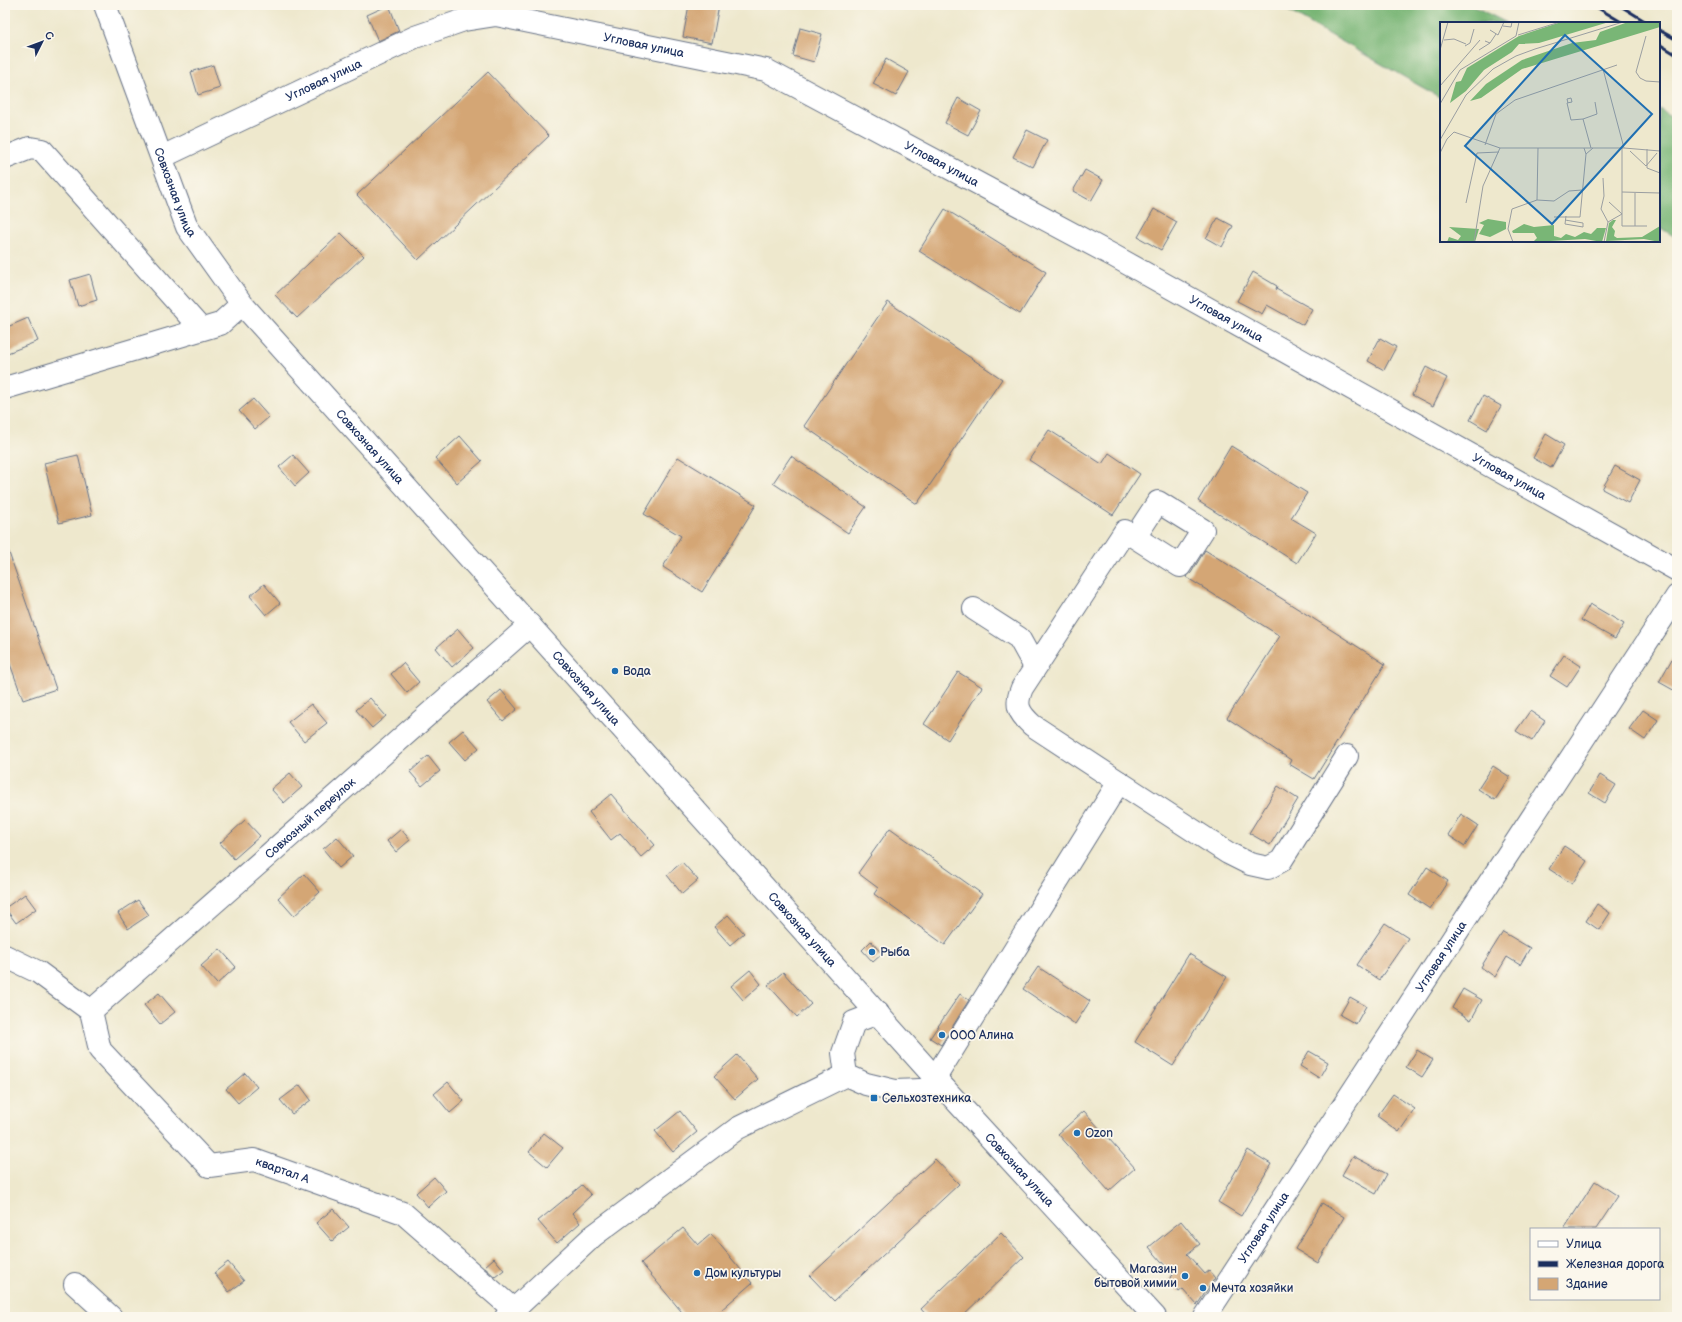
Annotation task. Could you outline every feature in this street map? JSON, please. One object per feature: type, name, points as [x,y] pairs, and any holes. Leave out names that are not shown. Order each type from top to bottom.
[{"type":"street","name":"Совхозная улица","points":[[105,5],[187,227],[242,304],[940,1083],[1155,1317]]},
{"type":"street","name":"Угловая улица","points":[[162,157],[415,37],[464,20],[490,16],[504,17],[766,70],[1114,256],[1677,570]]},
{"type":"street","points":[[5,158],[30,148],[42,150],[201,330]]},
{"type":"street","points":[[5,388],[220,324],[242,304]]},
{"type":"street","points":[[1135,537],[1125,531],[1022,688],[1018,698],[1018,708],[1024,718],[1032,725],[1228,853],[1250,864],[1268,868],[1281,861],[1347,756]]},
{"type":"street","name":"Угловая улица","points":[[1205,1317],[1677,596]]},
{"type":"street","points":[[974,609],[1019,638],[1035,667]]},
{"type":"street","name":"Совхозный переулок","points":[[91,1011],[530,625]]},
{"type":"street","points":[[846,1075],[866,1084],[895,1091],[940,1083],[1119,782]]},
{"type":"street","points":[[5,956],[38,972],[91,1011]]},
{"type":"street","name":"квартал А","points":[[91,1011],[100,1050],[209,1166],[254,1160],[403,1213],[510,1313]]},
{"type":"street","points":[[846,1075],[843,1053],[854,1022],[878,1014]]},
{"type":"street","points":[[510,1313],[593,1236],[738,1128],[846,1075]]},
{"type":"street","points":[[75,1284],[111,1317]]},
{"type":"green space","points":[[1278,5],[1471,5],[1505,22],[1440,22],[1440,97]]},
{"type":"green space","points":[[1660,110],[1677,120],[1677,238],[1660,228]]},
{"type":"building","points":[[389,5],[399,31],[378,41],[367,15]]},
{"type":"building","points":[[689,5],[719,5],[712,43],[683,37]]},
{"type":"building","points":[[800,28],[822,34],[814,62],[793,56]]},
{"type":"building","points":[[886,59],[909,72],[896,96],[873,84]]},
{"type":"building","points":[[213,65],[220,88],[198,95],[191,72]]},
{"type":"building","points":[[488,72],[549,136],[418,260],[357,195]]},
{"type":"building","points":[[958,98],[981,111],[968,135],[945,123]]},
{"type":"building","points":[[1027,130],[1047,140],[1033,167],[1013,157]]},
{"type":"building","points":[[1085,170],[1103,180],[1091,201],[1073,191]]},
{"type":"building","points":[[945,209],[1046,272],[1020,314],[919,251]]},
{"type":"building","points":[[1154,209],[1177,222],[1161,250],[1138,237]]},
{"type":"building","points":[[1218,218],[1233,226],[1222,247],[1206,238]]},
{"type":"building","points":[[341,233],[364,256],[297,318],[275,295]]},
{"type":"building","points":[[1253,272],[1277,286],[1276,289],[1312,309],[1303,325],[1267,305],[1262,314],[1237,301]]},
{"type":"building","points":[[90,274],[97,300],[78,306],[70,280]]},
{"type":"building","points":[[888,302],[1002,379],[917,504],[804,426]]},
{"type":"building","points":[[28,318],[38,341],[5,354],[5,328]]},
{"type":"building","points":[[1380,338],[1396,347],[1384,370],[1368,361]]},
{"type":"building","points":[[1426,367],[1447,378],[1433,406],[1412,395]]},
{"type":"building","points":[[1483,396],[1501,406],[1487,430],[1470,420]]},
{"type":"building","points":[[253,399],[269,417],[255,429],[239,411]]},
{"type":"building","points":[[1049,430],[1102,464],[1109,453],[1140,474],[1113,515],[1029,460]]},
{"type":"building","points":[[1546,434],[1564,445],[1551,468],[1533,458]]},
{"type":"building","points":[[460,436],[482,461],[457,483],[435,458]]},
{"type":"building","points":[[1231,446],[1307,493],[1291,518],[1316,533],[1297,563],[1198,501]]},
{"type":"building","points":[[78,455],[92,515],[59,523],[44,463]]},
{"type":"building","points":[[293,455],[309,473],[295,486],[279,467]]},
{"type":"building","points":[[791,456],[866,507],[848,533],[773,483]]},
{"type":"building","points":[[678,457],[756,505],[702,592],[663,567],[681,536],[644,514]]},
{"type":"building","points":[[1615,466],[1640,480],[1628,503],[1602,489]]},
{"type":"building","points":[[7,547],[56,689],[23,700],[5,650],[5,548]]},
{"type":"building","points":[[1205,550],[1385,664],[1314,779],[1289,764],[1291,760],[1227,718],[1280,636],[1186,577],[1191,573]]},
{"type":"building","points":[[264,584],[280,603],[266,615],[250,596]]},
{"type":"building","points":[[1590,604],[1624,624],[1615,639],[1581,620]]},
{"type":"building","points":[[458,629],[474,648],[452,667],[436,648]]},
{"type":"building","points":[[1677,650],[1677,692],[1659,682]]},
{"type":"building","points":[[1564,655],[1581,666],[1567,687],[1550,676]]},
{"type":"building","points":[[403,663],[419,682],[407,693],[391,674]]},
{"type":"building","points":[[958,672],[982,687],[948,740],[924,724]]},
{"type":"building","points":[[501,690],[517,709],[503,721],[487,702]]},
{"type":"building","points":[[370,698],[386,716],[372,728],[356,710]]},
{"type":"building","points":[[311,704],[327,723],[304,741],[288,722]]},
{"type":"building","points":[[1643,710],[1658,720],[1645,740],[1629,729]]},
{"type":"building","points":[[1530,711],[1545,721],[1532,741],[1516,731]]},
{"type":"building","points":[[463,730],[479,748],[465,760],[449,742]]},
{"type":"building","points":[[428,756],[440,771],[422,786],[410,772]]},
{"type":"building","points":[[1493,766],[1510,777],[1495,800],[1478,789]]},
{"type":"building","points":[[290,773],[302,787],[284,803],[271,789]]},
{"type":"building","points":[[1600,775],[1616,785],[1605,803],[1589,793]]},
{"type":"building","points":[[1278,786],[1298,799],[1270,845],[1249,833]]},
{"type":"building","points":[[611,794],[655,845],[641,857],[620,833],[611,840],[589,812]]},
{"type":"building","points":[[1461,814],[1478,825],[1465,846],[1448,835]]},
{"type":"building","points":[[245,820],[260,836],[234,859],[220,843]]},
{"type":"building","points":[[890,828],[982,894],[945,945],[874,894],[878,888],[858,873]]},
{"type":"building","points":[[401,829],[410,840],[396,852],[387,841]]},
{"type":"building","points":[[337,837],[353,856],[339,868],[323,849]]},
{"type":"building","points":[[1564,846],[1587,861],[1572,884],[1549,869]]},
{"type":"building","points":[[682,862],[698,880],[682,894],[667,875]]},
{"type":"building","points":[[1427,867],[1448,881],[1430,909],[1409,895]]},
{"type":"building","points":[[304,874],[320,892],[294,916],[278,898]]},
{"type":"building","points":[[25,894],[36,909],[16,923],[5,908]]},
{"type":"building","points":[[138,900],[149,915],[128,929],[118,913]]},
{"type":"building","points":[[1597,904],[1610,913],[1599,930],[1586,921]]},
{"type":"building","points":[[728,915],[744,933],[730,945],[714,927]]},
{"type":"building","points":[[1385,923],[1408,938],[1379,980],[1357,965]]},
{"type":"building","points":[[1503,932],[1530,948],[1520,965],[1507,957],[1495,977],[1481,967]]},
{"type":"building","name":"Рыба","points":[[871,941],[882,954],[873,962],[862,950]]},
{"type":"building","points":[[220,949],[236,967],[217,984],[201,966]]},
{"type":"building","points":[[1189,954],[1227,977],[1173,1066],[1135,1042]]},
{"type":"building","points":[[1038,967],[1090,1001],[1075,1024],[1023,989]]},
{"type":"building","points":[[750,970],[761,984],[743,1000],[731,986]]},
{"type":"building","points":[[783,972],[811,1004],[797,1017],[768,985]]},
{"type":"building","points":[[1463,989],[1482,1000],[1471,1020],[1452,1008]]},
{"type":"building","points":[[159,993],[175,1012],[160,1024],[144,1005]]},
{"type":"building","points":[[960,994],[969,1000],[941,1045],[930,1038]]},
{"type":"building","points":[[1350,997],[1366,1006],[1356,1024],[1340,1015]]},
{"type":"building","points":[[1417,1050],[1433,1060],[1422,1077],[1406,1067]]},
{"type":"building","points":[[1309,1051],[1328,1062],[1319,1078],[1300,1066]]},
{"type":"building","points":[[737,1055],[758,1079],[735,1099],[714,1076]]},
{"type":"building","points":[[245,1073],[257,1087],[238,1103],[226,1089]]},
{"type":"building","points":[[448,1082],[464,1101],[450,1113],[434,1094]]},
{"type":"building","points":[[300,1085],[311,1100],[292,1114],[280,1100]]},
{"type":"building","points":[[1393,1094],[1415,1109],[1399,1132],[1377,1116]]},
{"type":"building","points":[[680,1111],[697,1132],[673,1152],[655,1131]]},
{"type":"building","points":[[1084,1111],[1135,1168],[1109,1191],[1058,1134]]},
{"type":"building","points":[[544,1133],[563,1148],[547,1167],[529,1152]]},
{"type":"building","points":[[1248,1150],[1271,1164],[1241,1216],[1218,1202]]},
{"type":"building","points":[[1353,1156],[1387,1174],[1376,1194],[1342,1175]]},
{"type":"building","points":[[935,1159],[959,1184],[834,1301],[810,1276]]},
{"type":"building","points":[[434,1177],[446,1191],[428,1207],[416,1193]]},
{"type":"building","points":[[1595,1181],[1618,1196],[1597,1228],[1565,1228]]},
{"type":"building","points":[[582,1185],[591,1195],[572,1213],[580,1223],[557,1243],[538,1221]]},
{"type":"building","points":[[1322,1203],[1344,1217],[1318,1263],[1295,1249]]},
{"type":"building","points":[[333,1209],[349,1227],[332,1241],[316,1223]]},
{"type":"building","points":[[1181,1221],[1200,1244],[1187,1254],[1205,1274],[1209,1271],[1215,1278],[1197,1305],[1183,1289],[1179,1292],[1168,1280],[1173,1275],[1149,1247]]},
{"type":"building","name":"Дом культуры","points":[[683,1228],[698,1245],[711,1234],[752,1283],[713,1317],[686,1317],[641,1263]]},
{"type":"building","points":[[1001,1233],[1024,1257],[961,1317],[928,1317],[921,1309]]},
{"type":"building","points":[[494,1258],[504,1270],[495,1277],[484,1267]]},
{"type":"building","points":[[228,1262],[244,1281],[229,1292],[214,1273]]},
{"type":"railway","points":[[1593,5],[1621,22]]},
{"type":"railway","points":[[1619,5],[1646,22]]},
{"type":"railway","points":[[1660,31],[1677,40]]},
{"type":"railway","points":[[1660,45],[1677,55]]},
{"type":"place","name":"Вода","points":[[615,671]]},
{"type":"place","name":"Рыба","points":[[872,952]]},
{"type":"place","name":"ООО Алина","points":[[942,1035]]},
{"type":"place","name":"Сельхозтехника","points":[[874,1098]]},
{"type":"place","name":"Ozon","points":[[1077,1133]]},
{"type":"place","name":"Дом культуры","points":[[697,1273]]},
{"type":"place","name":"Магазин бытовой химии","points":[[1185,1276]]},
{"type":"place","name":"Мечта хозяйки","points":[[1203,1288]]}]
